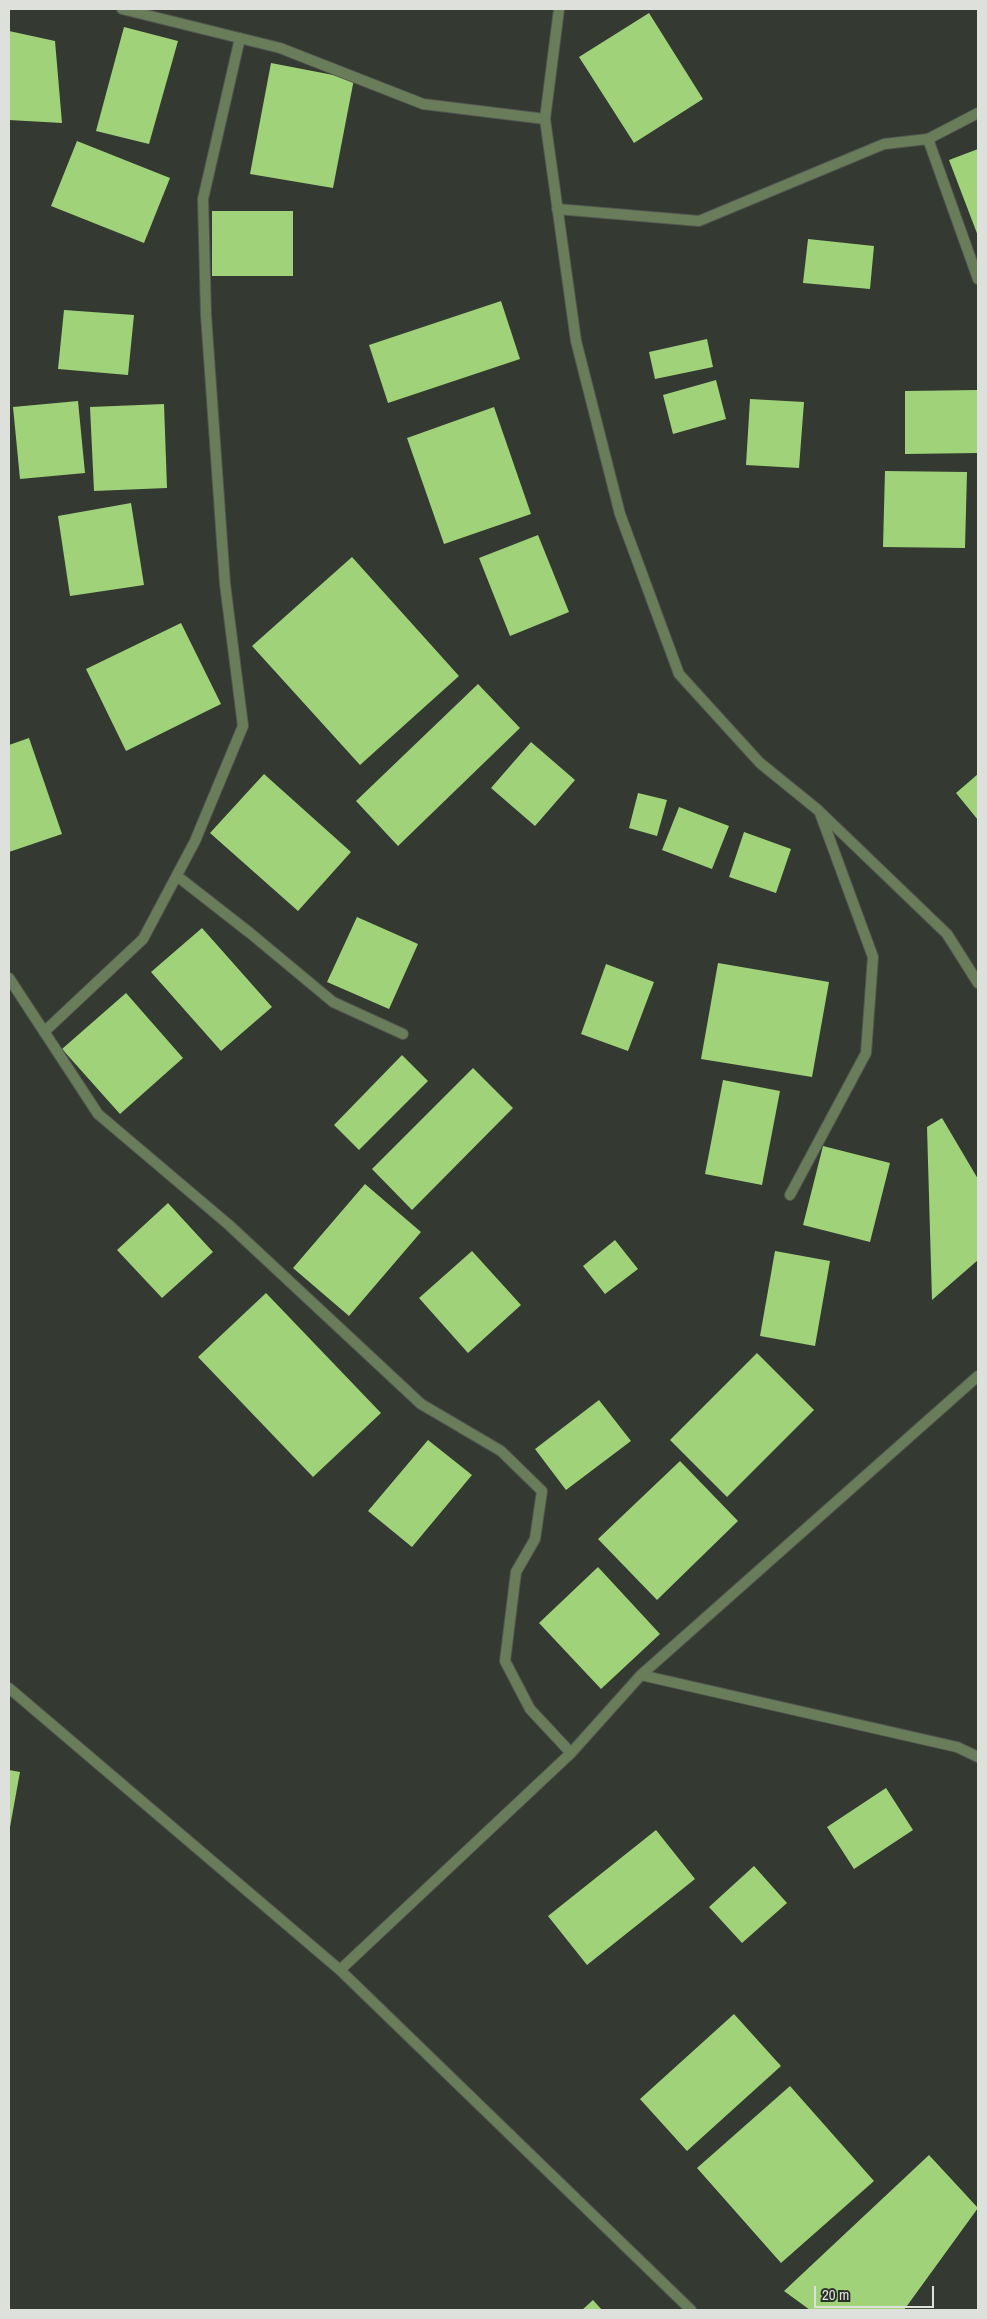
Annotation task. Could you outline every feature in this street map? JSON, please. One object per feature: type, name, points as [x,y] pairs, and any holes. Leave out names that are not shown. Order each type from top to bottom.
[{"type":"street","points":[[122,9],[280,48],[423,104],[545,118]]},
{"type":"street","points":[[559,9],[545,118],[576,341],[620,514],[679,674],[760,763],[818,810],[948,934],[978,983]]},
{"type":"street","points":[[44,1032],[143,939],[195,841],[243,726],[225,584],[206,314],[203,199],[240,38]]},
{"type":"street","points":[[557,209],[699,221],[884,144],[928,139],[978,113]]},
{"type":"street","points":[[928,139],[978,279]]},
{"type":"street","points":[[790,1195],[866,1054],[873,957],[818,810]]},
{"type":"street","points":[[177,876],[250,933],[333,1002],[403,1034]]},
{"type":"street","points":[[9,978],[98,1114],[229,1225],[421,1404],[501,1451],[542,1491],[535,1539],[516,1572],[505,1661],[530,1709],[571,1753]]},
{"type":"street","points":[[340,1970],[571,1753],[641,1675],[978,1376]]},
{"type":"street","points":[[641,1675],[957,1747],[978,1757]]},
{"type":"street","points":[[9,1688],[340,1970],[692,2310]]},
{"type":"building","points":[[649,13],[703,99],[634,143],[579,57]]},
{"type":"building","points":[[124,27],[178,41],[149,144],[96,131]]},
{"type":"building","points":[[9,31],[55,41],[62,123],[9,120]]},
{"type":"building","points":[[271,63],[354,79],[333,188],[250,174]]},
{"type":"building","points":[[77,141],[170,178],[144,243],[51,206]]},
{"type":"building","points":[[978,149],[978,236],[949,160]]},
{"type":"building","points":[[212,211],[293,211],[293,276],[212,276]]},
{"type":"building","points":[[808,239],[874,246],[870,289],[803,283]]},
{"type":"building","points":[[501,301],[520,359],[388,403],[369,345]]},
{"type":"building","points":[[64,310],[134,315],[128,375],[58,369]]},
{"type":"building","points":[[707,339],[713,367],[655,379],[649,352]]},
{"type":"building","points":[[716,380],[726,419],[673,434],[663,395]]},
{"type":"building","points":[[977,390],[978,453],[905,454],[905,391]]},
{"type":"building","points":[[750,399],[804,402],[799,468],[746,465]]},
{"type":"building","points":[[78,401],[85,473],[20,479],[13,407]]},
{"type":"building","points":[[164,404],[167,488],[94,491],[90,407]]},
{"type":"building","points":[[494,407],[531,514],[444,544],[407,438]]},
{"type":"building","points":[[885,471],[967,472],[965,548],[883,547]]},
{"type":"building","points":[[131,503],[144,585],[70,596],[58,516]]},
{"type":"building","points":[[538,535],[569,612],[510,636],[479,558]]},
{"type":"building","points":[[352,557],[459,676],[360,765],[252,646]]},
{"type":"building","points":[[181,623],[221,704],[126,751],[86,669]]},
{"type":"building","points":[[478,684],[520,728],[398,846],[356,801]]},
{"type":"building","points":[[29,738],[62,834],[9,852],[9,745]]},
{"type":"building","points":[[531,742],[575,780],[535,826],[491,788]]},
{"type":"building","points":[[264,774],[351,852],[298,911],[210,833]]},
{"type":"building","points":[[978,774],[978,820],[956,793]]},
{"type":"building","points":[[638,793],[667,800],[657,836],[629,828]]},
{"type":"building","points":[[679,807],[729,826],[712,869],[662,850]]},
{"type":"building","points":[[744,832],[791,849],[776,893],[729,877]]},
{"type":"building","points":[[357,917],[418,944],[389,1009],[327,982]]},
{"type":"building","points":[[202,928],[272,1007],[221,1051],[151,972]]},
{"type":"building","points":[[718,963],[829,982],[812,1077],[701,1059]]},
{"type":"building","points":[[606,964],[654,982],[628,1051],[581,1034]]},
{"type":"building","points":[[126,993],[183,1058],[120,1114],[62,1049]]},
{"type":"building","points":[[402,1055],[428,1081],[359,1150],[334,1125]]},
{"type":"building","points":[[473,1068],[513,1108],[412,1210],[372,1169]]},
{"type":"building","points":[[723,1080],[780,1091],[762,1185],[705,1174]]},
{"type":"building","points":[[942,1118],[978,1179],[978,1260],[932,1300],[927,1127]]},
{"type":"building","points":[[823,1146],[890,1163],[870,1242],[803,1225]]},
{"type":"building","points":[[365,1184],[421,1232],[349,1316],[293,1268]]},
{"type":"building","points":[[168,1203],[213,1252],[162,1298],[117,1250]]},
{"type":"building","points":[[615,1240],[638,1269],[605,1294],[583,1266]]},
{"type":"building","points":[[472,1251],[521,1305],[468,1353],[419,1298]]},
{"type":"building","points":[[775,1251],[830,1261],[815,1346],[760,1336]]},
{"type":"building","points":[[266,1293],[381,1413],[313,1477],[198,1357]]},
{"type":"building","points":[[757,1353],[814,1410],[727,1497],[670,1440]]},
{"type":"building","points":[[599,1400],[631,1441],[566,1490],[535,1449]]},
{"type":"building","points":[[428,1440],[472,1475],[412,1547],[368,1511]]},
{"type":"building","points":[[680,1461],[738,1521],[657,1600],[598,1539]]},
{"type":"building","points":[[598,1567],[660,1634],[601,1689],[539,1623]]},
{"type":"building","points":[[9,1770],[20,1772],[10,1827],[9,1826]]},
{"type":"building","points":[[886,1788],[913,1830],[854,1869],[827,1827]]},
{"type":"building","points":[[656,1830],[695,1879],[587,1965],[548,1916]]},
{"type":"building","points":[[754,1866],[787,1903],[742,1943],[709,1907]]},
{"type":"building","points":[[734,2014],[781,2066],[687,2151],[640,2099]]},
{"type":"building","points":[[790,2086],[874,2181],[781,2263],[697,2168]]},
{"type":"building","points":[[929,2155],[978,2208],[904,2310],[810,2310],[784,2291]]},
{"type":"building","points":[[593,2300],[602,2310],[582,2310]]}]
